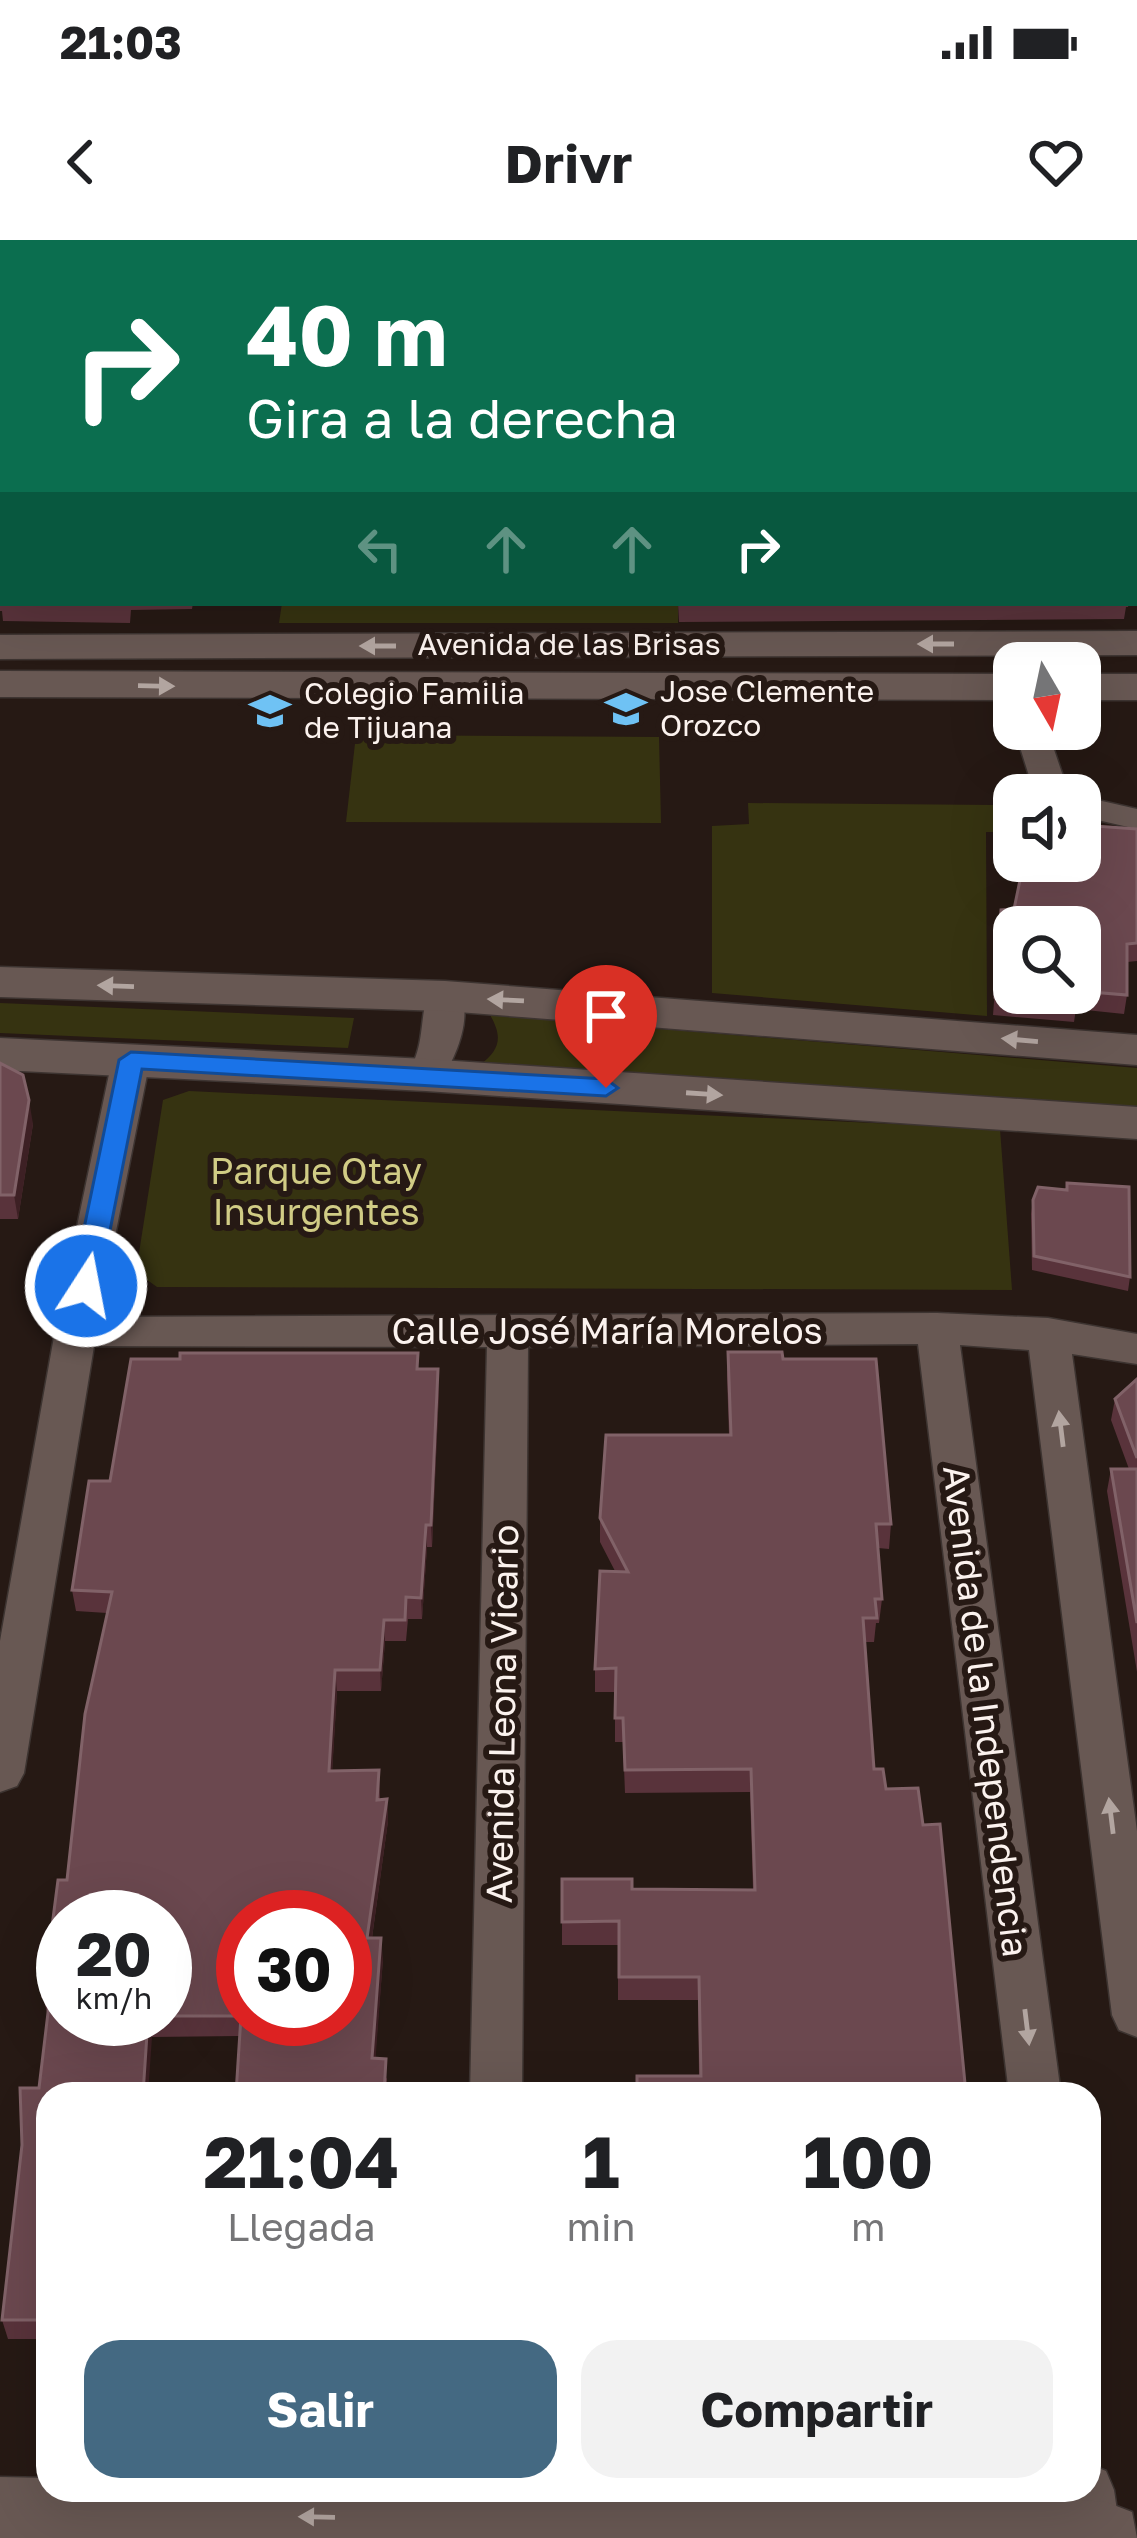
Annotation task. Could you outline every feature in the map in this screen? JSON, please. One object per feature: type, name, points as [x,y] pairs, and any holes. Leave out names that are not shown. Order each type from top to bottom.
[{"type":"street","points":[[0,635],[16,670]]},
{"type":"street","name":"Avenida de las Brisas","points":[[16,670],[1137,644]]},
{"type":"street","name":"Avenida de las Brisas","points":[[16,670],[993,687]]},
{"type":"street","points":[[1101,687],[1137,687]]},
{"type":"street","points":[[1101,811],[1137,819]]},
{"type":"street","points":[[0,982],[445,996],[1137,1051]]},
{"type":"street","points":[[426,1076],[440,1052],[445,996]]},
{"type":"street","points":[[0,1054],[426,1076],[1137,1123]]},
{"type":"street","points":[[0,1773],[76,1330],[131,1060]]},
{"type":"street","name":"Calle José María Morelos","points":[[76,1330],[508,1334],[938,1328],[1048,1333],[1137,1348]]},
{"type":"street","name":"Avenida de la Independencia","points":[[938,1328],[1034,2082]]},
{"type":"street","points":[[1048,1333],[1137,2015]]},
{"type":"street","name":"Avenida Leona Vicario","points":[[496,2082],[508,1334]]},
{"type":"street","points":[[0,2513],[166,2526],[490,2504],[1094,2526]]},
{"type":"green space","points":[[282,606],[678,606],[678,623],[279,623]]},
{"type":"green space","points":[[356,735],[659,737],[661,823],[346,822]]},
{"type":"green space","points":[[748,803],[993,805],[993,832],[986,832],[987,1016],[712,993],[712,826],[749,824]]},
{"type":"green space","points":[[0,1003],[354,1018],[348,1048],[0,1033]]},
{"type":"green space","points":[[490,1015],[1137,1068],[1137,1109],[480,1065],[497,1043]]},
{"type":"green space","name":"Parque Otay Insurgentes","points":[[189,1091],[1000,1129],[1012,1290],[157,1287],[136,1272],[163,1100]]},
{"type":"building","points":[[1101,826],[1137,829],[1137,943],[1127,944],[1127,995],[1101,993],[1101,906],[1015,906],[1020,882],[1101,882]]},
{"type":"building","points":[[0,1063],[23,1075],[29,1100],[14,1195],[0,1195]]},
{"type":"building","points":[[1067,1183],[1129,1187],[1130,1277],[1034,1256],[1033,1200],[1038,1187],[1067,1190]]},
{"type":"building","points":[[728,1352],[782,1352],[783,1359],[876,1359],[891,1524],[876,1524],[882,1599],[875,1599],[877,1618],[863,1618],[874,1769],[883,1769],[886,1789],[918,1788],[923,1825],[940,1824],[965,2082],[637,2082],[637,2076],[701,2076],[699,1977],[619,1977],[619,1921],[562,1922],[562,1879],[632,1879],[632,1889],[755,1890],[751,1769],[625,1770],[623,1718],[615,1718],[616,1668],[595,1669],[600,1571],[628,1572],[600,1518],[606,1435],[731,1435]]},
{"type":"building","points":[[180,1353],[418,1353],[417,1369],[438,1369],[431,1525],[426,1525],[421,1598],[406,1597],[405,1620],[384,1620],[380,1670],[335,1670],[329,1771],[379,1770],[377,1800],[387,1799],[372,1903],[372,1890],[216,1890],[216,2016],[192,2016],[192,1890],[57,1890],[58,1880],[67,1880],[85,1714],[112,1592],[72,1590],[89,1481],[110,1481],[131,1359],[180,1359]]},
{"type":"building","points":[[1137,1379],[1137,1458],[1115,1399]]},
{"type":"building","points":[[1111,1469],[1137,1469],[1137,1623]]},
{"type":"building","points":[[372,1938],[381,1938],[372,2058],[386,2059],[385,2082],[237,2082],[239,2046],[372,2046]]},
{"type":"building","points":[[44,2046],[146,2046],[144,2082],[40,2082]]},
{"type":"building","points":[[20,2088],[36,2088],[36,2320],[2,2320],[22,2145]]},
{"type":"place","name":"Jose Clemente Orozco","points":[[626,709]]},
{"type":"place","name":"Colegio Familia de Tijuana","points":[[270,711]]},
{"type":"route","points":[[86,1286],[131,1060],[606,1088]]}]
